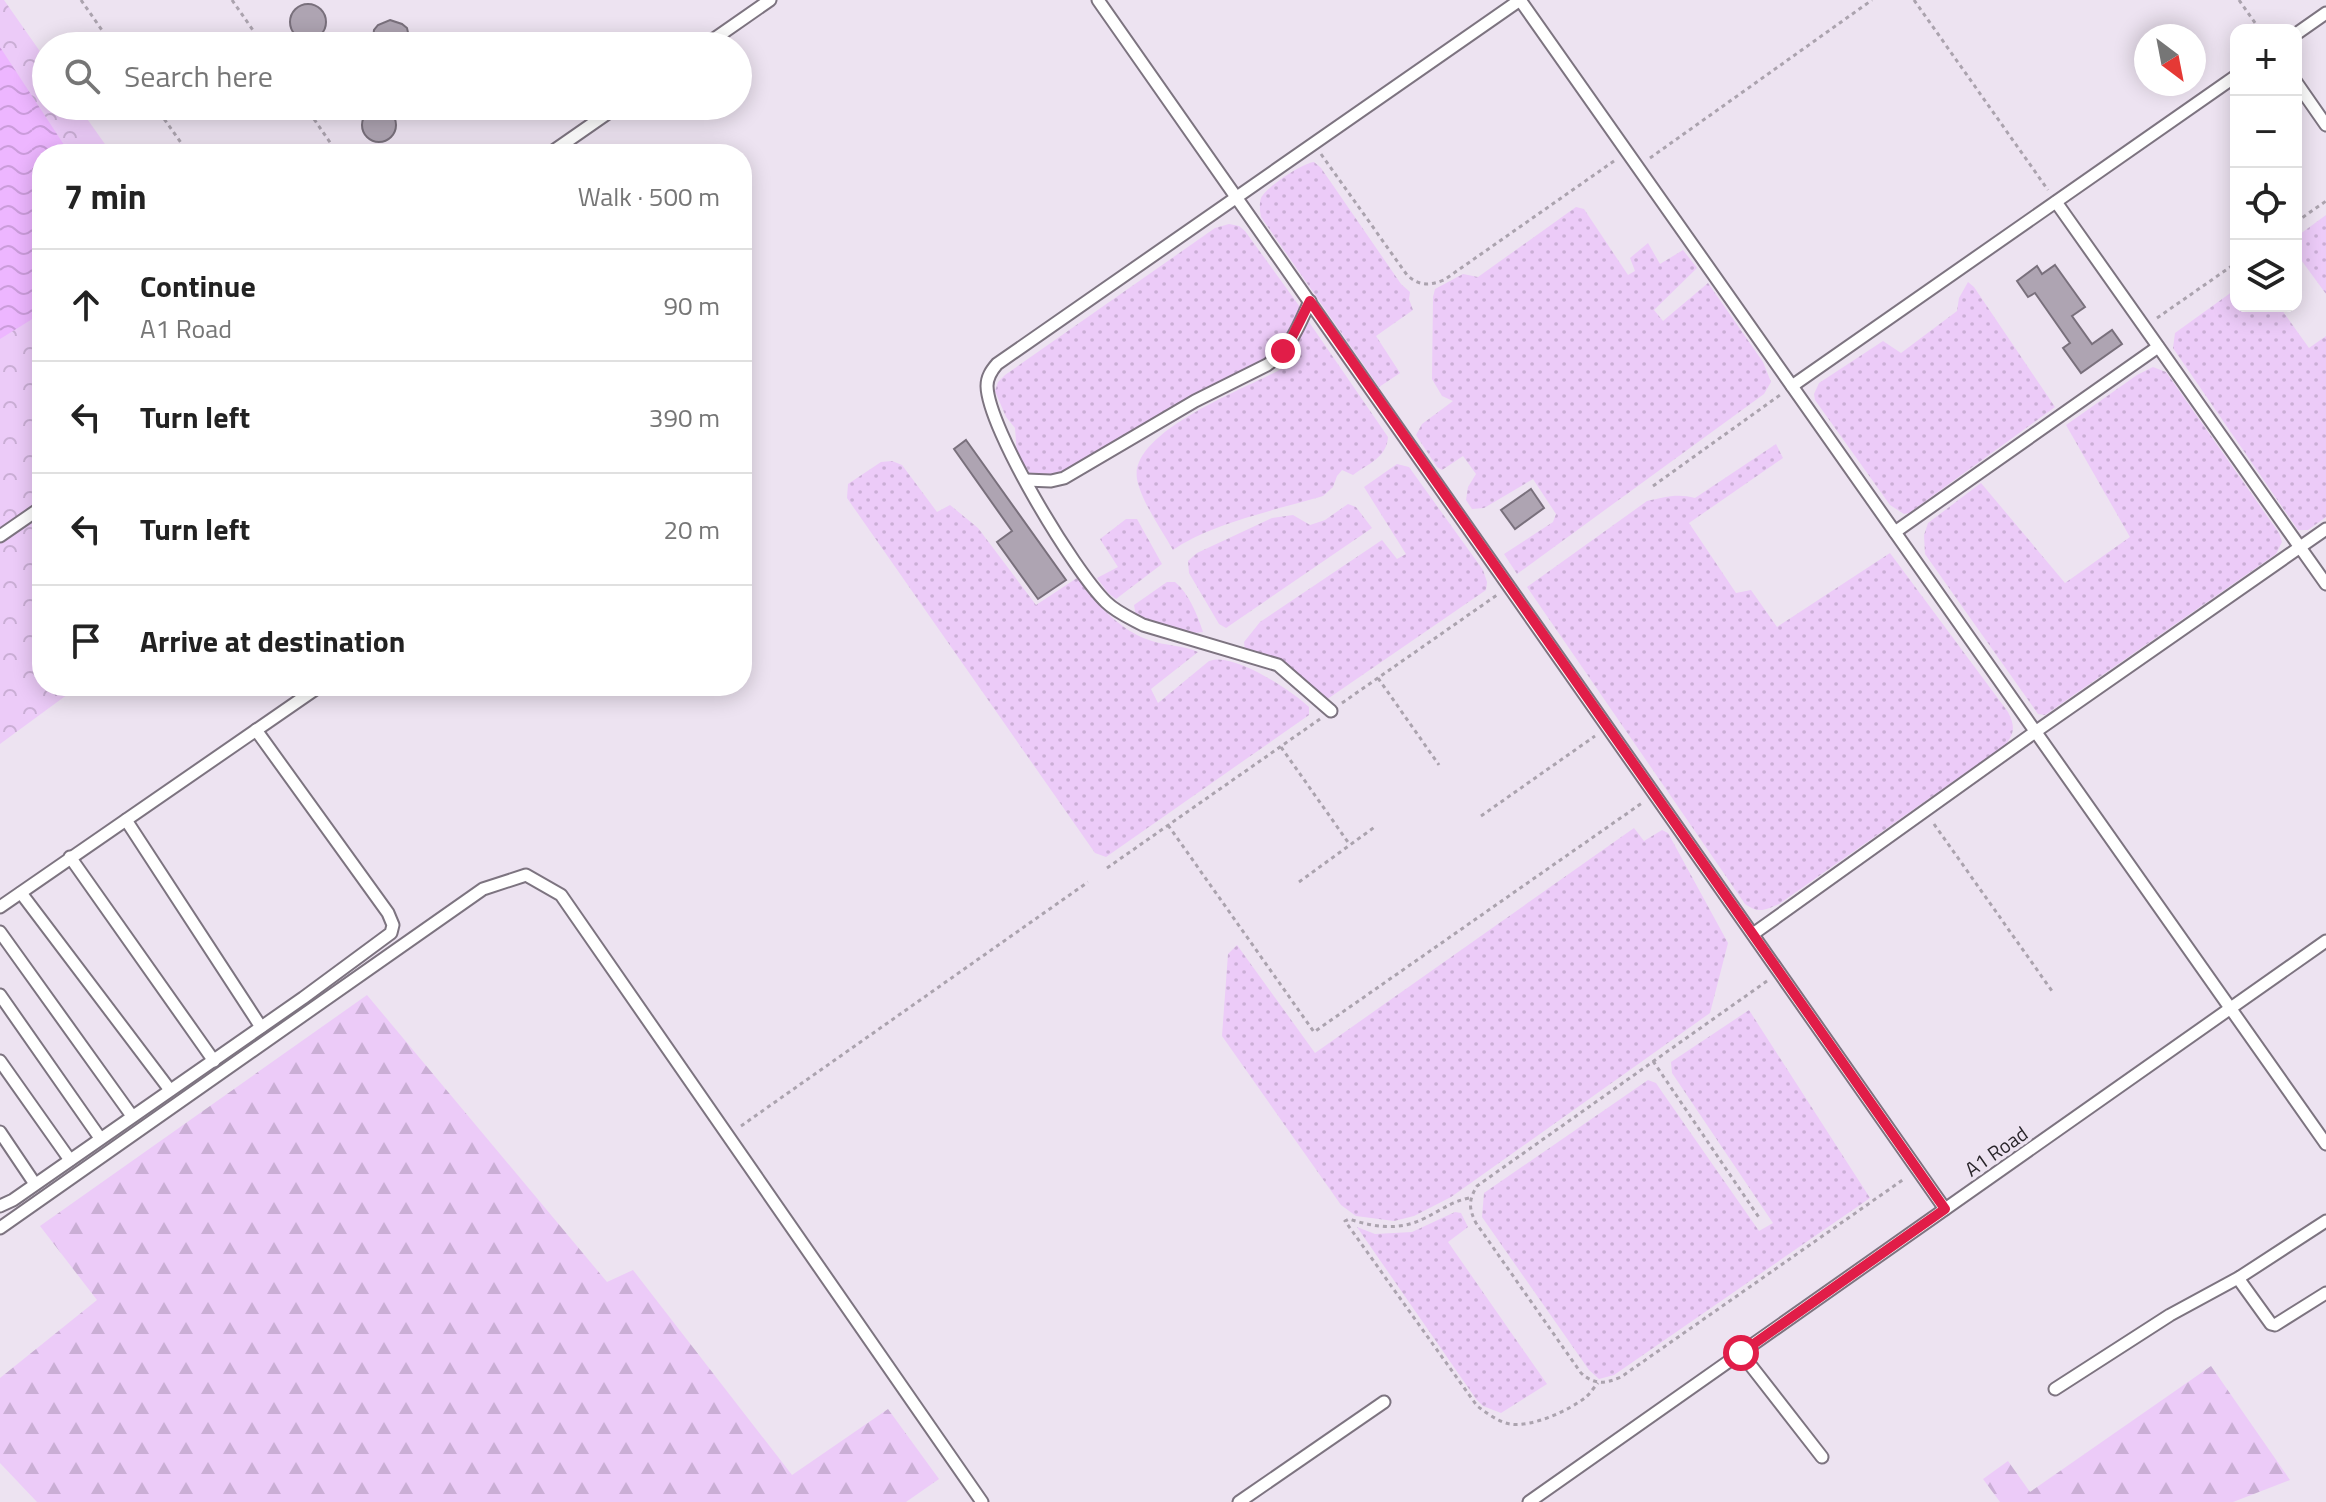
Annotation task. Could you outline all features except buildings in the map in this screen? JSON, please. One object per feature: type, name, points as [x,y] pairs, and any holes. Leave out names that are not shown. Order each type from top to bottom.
[{"type":"lane","points":[[724,32],[770,0]]},
{"type":"lane","points":[[1098,0],[1945,1209]]},
{"type":"lane","points":[[1331,711],[1278,665],[1143,625],[1106,602],[1082,573],[1042,511],[1007,446],[992,410],[987,384],[989,374],[997,364],[1520,0],[2326,1144]]},
{"type":"lane","points":[[2302,30],[2326,13]]},
{"type":"lane","points":[[1792,386],[2230,80]]},
{"type":"lane","points":[[2302,91],[2326,125]]},
{"type":"lane","points":[[563,144],[598,120]]},
{"type":"lane","points":[[2056,202],[2326,584]]},
{"type":"lane","points":[[1026,480],[1064,478],[1195,401],[1267,365],[1290,341],[1310,301]]},
{"type":"lane","points":[[1895,532],[2158,347]]},
{"type":"lane","points":[[0,536],[32,514]]},
{"type":"lane","points":[[1753,934],[2326,529]]},
{"type":"lane","points":[[0,907],[305,696]]},
{"type":"lane","points":[[0,1206],[214,1061],[391,933],[393,925],[388,913],[256,730]]},
{"type":"lane","points":[[126,820],[261,1027]]},
{"type":"lane","points":[[70,857],[214,1061]]},
{"type":"lane","points":[[0,1228],[483,889],[526,875],[561,895],[982,1502]]},
{"type":"lane","points":[[21,893],[170,1090]]},
{"type":"lane","points":[[0,932],[132,1116]]},
{"type":"lane","name":"A1 Road","points":[[1529,1502],[2326,941]]},
{"type":"lane","points":[[0,995],[100,1138]]},
{"type":"lane","points":[[0,1061],[70,1160]]},
{"type":"lane","points":[[0,1132],[35,1184]]},
{"type":"lane","points":[[2055,1389],[2326,1221]]},
{"type":"lane","points":[[2240,1277],[2271,1324],[2275,1325],[2326,1293]]},
{"type":"lane","points":[[1741,1353],[1822,1457]]},
{"type":"lane","points":[[1239,1502],[1384,1402]]},
{"type":"path","points":[[81,0],[103,32]]},
{"type":"path","points":[[232,0],[254,32]]},
{"type":"path","points":[[1638,167],[1872,0]]},
{"type":"path","points":[[1914,0],[2056,202]]},
{"type":"path","points":[[2239,0],[2256,24]]},
{"type":"path","points":[[165,120],[182,144]]},
{"type":"path","points":[[315,120],[331,144]]},
{"type":"path","points":[[1314,145],[1407,275],[1423,285],[1444,280],[1627,152]]},
{"type":"path","points":[[2302,218],[2326,201]]},
{"type":"path","points":[[2144,326],[2230,267]]},
{"type":"path","points":[[1653,486],[1792,386]]},
{"type":"path","points":[[1107,868],[1510,586]]},
{"type":"path","points":[[1378,678],[1439,765]]},
{"type":"path","points":[[1481,816],[1608,726]]},
{"type":"path","points":[[1280,746],[1350,845]]},
{"type":"path","points":[[1168,825],[1314,1032],[1655,794]]},
{"type":"path","points":[[1925,811],[2052,991]]},
{"type":"path","points":[[1299,882],[1376,826]]},
{"type":"path","points":[[727,1135],[1088,882]]},
{"type":"path","points":[[1780,972],[1488,1177],[1469,1198],[1470,1211],[1476,1223],[1581,1373],[1598,1383],[1609,1383],[1621,1377],[1918,1169]]},
{"type":"path","points":[[1653,1061],[1760,1219]]},
{"type":"path","points":[[1469,1198],[1453,1202],[1422,1220],[1398,1227],[1372,1227],[1349,1219],[1345,1221],[1477,1406],[1486,1412],[1511,1425],[1531,1423],[1553,1416],[1587,1397],[1598,1383]]},
{"type":"green space","points":[[0,0],[4,0],[32,40],[32,120],[88,120],[105,144],[32,144],[32,696],[65,696],[0,744]]},
{"type":"green space","points":[[1314,162],[1401,284],[1410,292],[1413,310],[1376,336],[1400,373],[1379,387],[1261,217],[1260,203],[1264,193],[1285,176]]},
{"type":"green space","points":[[1576,207],[1584,209],[1628,275],[1635,271],[1630,258],[1648,243],[1660,264],[1683,250],[1697,268],[1654,310],[1663,321],[1708,283],[1763,362],[1771,382],[1764,394],[1517,574],[1504,554],[1553,522],[1556,514],[1533,479],[1484,508],[1472,509],[1466,500],[1468,487],[1476,474],[1463,456],[1442,470],[1416,435],[1422,424],[1453,401],[1442,396],[1432,379],[1433,297],[1435,289],[1463,274],[1478,277]]},
{"type":"green space","points":[[2326,215],[2326,294],[2302,261],[2302,233]]},
{"type":"green space","points":[[1229,224],[1245,231],[1300,307],[1290,334],[1276,353],[1259,366],[1164,413],[1058,476],[1032,476],[1017,454],[1015,428],[1006,417],[995,391],[998,382],[1215,228]]},
{"type":"green space","points":[[1968,282],[2055,407],[1904,514],[1890,505],[1815,400],[1814,394],[1819,383],[1883,341],[1901,353],[1957,311],[1959,298]]},
{"type":"green space","points":[[2230,293],[2230,312],[2283,312],[2309,348],[2326,336],[2326,517],[2308,530],[2298,530],[2173,348],[2175,333]]},
{"type":"green space","points":[[1309,322],[1388,437],[1384,450],[1353,475],[1342,470],[1333,487],[1323,496],[1205,532],[1173,550],[1139,488],[1140,461],[1152,444],[1170,428],[1219,399],[1283,368]]},
{"type":"green space","points":[[2153,367],[2166,372],[2279,533],[2282,542],[2276,554],[2045,715],[2038,714],[1925,554],[1924,535],[1928,523],[1981,483],[2065,583],[2130,537],[2066,425]]},
{"type":"green space","points":[[1776,444],[1783,458],[1689,523],[1736,593],[1751,590],[1777,627],[1890,553],[2008,712],[2013,729],[2005,745],[1779,904],[1758,910],[1745,904],[1527,587],[1647,501],[1677,496],[1695,498]]},
{"type":"green space","points":[[892,461],[902,465],[937,512],[950,505],[978,528],[1036,605],[1077,578],[1100,606],[1128,629],[1155,642],[1198,652],[1151,689],[1158,703],[1209,661],[1219,659],[1246,667],[1276,682],[1309,707],[1309,715],[1106,857],[1095,853],[847,498],[848,484],[881,462]]},
{"type":"green space","points":[[1397,464],[1409,467],[1483,570],[1486,590],[1326,700],[1245,650],[1244,642],[1260,622],[1382,540],[1397,559],[1406,554],[1364,487]]},
{"type":"green space","points":[[1348,504],[1356,507],[1372,528],[1226,628],[1219,624],[1189,573],[1188,561],[1197,553],[1272,518],[1293,515],[1310,525],[1325,520]]},
{"type":"green space","points":[[1126,519],[1137,519],[1162,564],[1116,599],[1097,578],[1118,567],[1100,539]]},
{"type":"green space","points":[[1167,582],[1175,582],[1184,592],[1203,632],[1195,633],[1136,616],[1134,605]]},
{"type":"green space","points":[[1634,828],[1644,841],[1662,830],[1668,833],[1728,943],[1710,1013],[1451,1197],[1414,1216],[1394,1221],[1356,1216],[1341,1205],[1222,1036],[1228,954],[1237,945],[1315,1053]]},
{"type":"green space","points":[[367,995],[607,1282],[633,1270],[792,1475],[888,1409],[939,1479],[906,1502],[37,1502],[0,1463],[0,1378],[97,1300],[40,1226]]},
{"type":"green space","points":[[1749,1010],[1870,1198],[1614,1375],[1599,1379],[1589,1370],[1482,1217],[1484,1193],[1648,1080],[1656,1083],[1759,1231],[1773,1223],[1672,1073],[1671,1062]]},
{"type":"green space","points":[[1455,1212],[1461,1213],[1468,1227],[1448,1242],[1547,1384],[1501,1413],[1483,1406],[1476,1399],[1357,1227],[1375,1234],[1412,1232]]},
{"type":"green space","points":[[2211,1366],[2290,1480],[2233,1502],[2000,1502],[1983,1479],[2008,1461],[2030,1492]]},
{"type":"water","points":[[0,47],[32,96],[32,120],[48,120],[63,144],[32,144],[32,319],[0,339]]},
{"type":"route","points":[[1283,351],[1310,301],[1945,1209],[1741,1353]]}]
